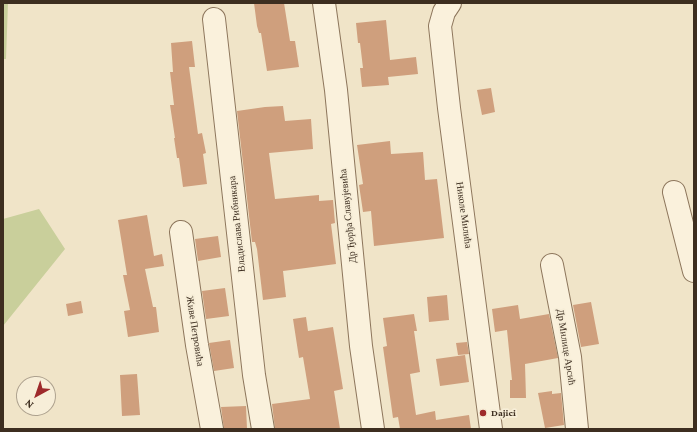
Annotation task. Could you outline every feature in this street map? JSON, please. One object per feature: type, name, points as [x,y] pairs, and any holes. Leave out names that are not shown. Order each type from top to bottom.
[{"type":"street","name":"Др Ђорђа Славујевића","points":[[324,3],[336,90],[361,346],[373,429]]},
{"type":"street","name":"Николе Милића","points":[[450,3],[444,12],[440,26],[449,108],[491,429]]},
{"type":"street","name":"Владислава Рибникара","points":[[214,19],[254,375],[263,429]]},
{"type":"street","points":[[674,192],[694,272]]},
{"type":"street","name":"Живе Петровића","points":[[181,232],[197,345],[212,429]]},
{"type":"street","name":"Др Милице Арсић","points":[[552,265],[570,357],[577,429]]},
{"type":"green space","points":[[3,3],[8,3],[6,59],[3,59]]},
{"type":"green space","points":[[39,209],[65,249],[3,326],[3,219]]},
{"type":"building","points":[[254,3],[284,3],[290,41],[295,41],[299,67],[267,71],[261,33],[259,33],[257,26]]},
{"type":"building","points":[[386,20],[390,60],[416,57],[418,74],[388,77],[389,85],[362,87],[360,68],[363,68],[356,23]]},
{"type":"building","points":[[192,41],[195,67],[189,67],[198,134],[202,133],[206,153],[203,154],[207,184],[183,187],[179,158],[177,158],[170,105],[174,105],[170,72],[173,72],[171,43]]},
{"type":"building","points":[[491,88],[495,112],[482,115],[477,90]]},
{"type":"building","points":[[283,106],[285,121],[311,119],[313,149],[269,153],[275,199],[319,195],[319,201],[333,200],[335,223],[331,224],[336,264],[283,271],[286,297],[263,300],[257,249],[255,242],[252,242],[237,111]]},
{"type":"building","points":[[390,141],[391,154],[423,152],[425,180],[437,179],[444,238],[374,246],[371,211],[363,212],[359,185],[363,184],[357,145]]},
{"type":"building","points":[[147,215],[154,256],[162,254],[164,266],[145,269],[153,307],[156,307],[159,332],[128,337],[124,311],[130,310],[123,275],[127,275],[118,220]]},
{"type":"building","points":[[218,236],[221,257],[198,261],[195,239]]},
{"type":"building","points":[[225,288],[229,316],[206,319],[202,291]]},
{"type":"building","points":[[447,295],[449,320],[429,322],[427,297]]},
{"type":"building","points":[[81,301],[83,313],[68,316],[66,304]]},
{"type":"building","points":[[591,302],[599,344],[581,347],[573,305]]},
{"type":"building","points":[[518,305],[520,319],[549,314],[558,358],[525,364],[526,398],[510,398],[510,380],[512,380],[507,330],[495,332],[492,309]]},
{"type":"building","points":[[414,314],[417,331],[414,331],[420,372],[410,374],[416,415],[435,411],[436,420],[469,415],[471,429],[400,429],[398,417],[393,418],[383,347],[387,346],[383,318]]},
{"type":"building","points":[[306,317],[308,331],[333,327],[343,389],[334,391],[340,429],[275,429],[272,404],[310,399],[303,357],[299,358],[293,319]]},
{"type":"building","points":[[230,340],[234,368],[214,371],[209,343]]},
{"type":"building","points":[[467,342],[469,354],[458,355],[456,343]]},
{"type":"building","points":[[465,355],[469,382],[440,386],[436,359]]},
{"type":"building","points":[[137,374],[140,415],[122,416],[120,375]]},
{"type":"building","points":[[552,391],[552,394],[561,393],[564,425],[545,428],[538,393]]},
{"type":"building","points":[[246,406],[247,429],[224,429],[221,407]]},
{"type":"place","name":"Dajici","points":[[483,413]]}]
